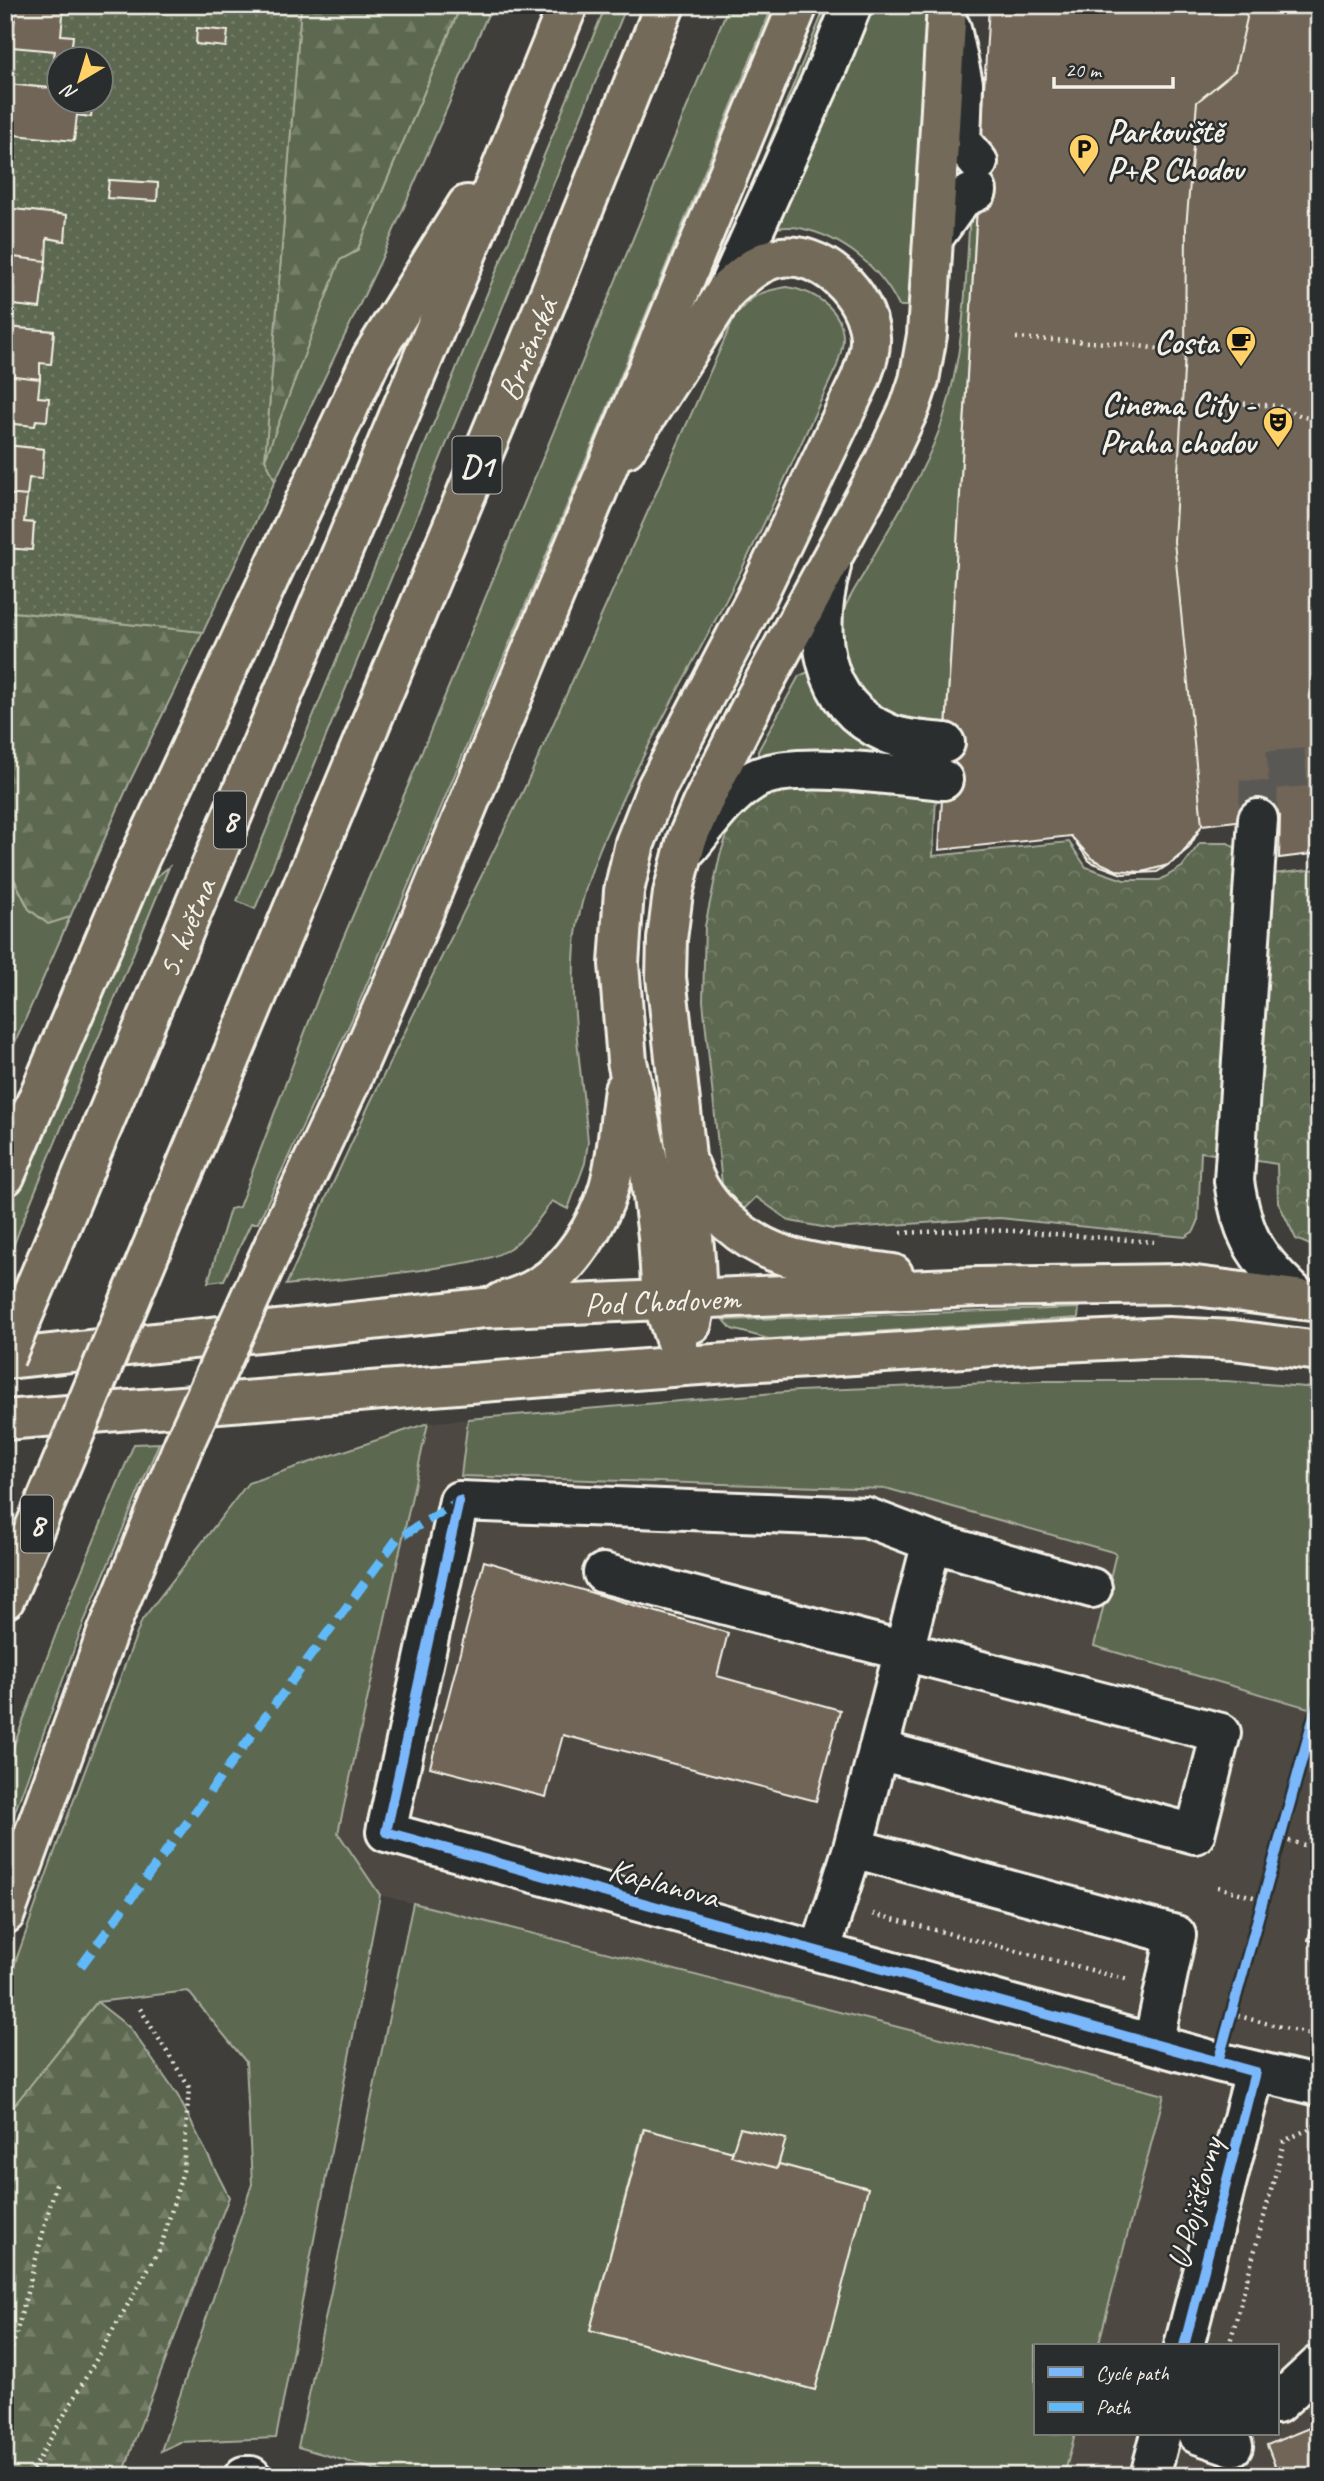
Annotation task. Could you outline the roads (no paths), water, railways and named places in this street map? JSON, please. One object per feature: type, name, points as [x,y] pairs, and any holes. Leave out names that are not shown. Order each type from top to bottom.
[{"type":"main road","points":[[5,1176],[139,859],[373,356],[522,118],[568,5]]},
{"type":"main road","name":"Brněnská","points":[[288,925],[665,5]]},
{"type":"main road","points":[[5,1914],[102,1649],[183,1446],[349,1085],[405,955],[798,5]]},
{"type":"main road","points":[[684,1366],[680,1299],[685,1147],[670,1022],[666,959],[673,893],[681,856],[693,823],[730,748],[899,432],[919,380],[927,335],[947,7]]},
{"type":"main road","name":"5. května","points":[[5,1359],[522,118]]},
{"type":"main road","points":[[597,494],[727,290],[748,272],[775,259],[790,256],[823,267],[841,280],[856,296],[867,318],[870,339],[868,358],[860,380],[756,598],[657,787],[635,843],[623,899],[619,964],[628,1061],[649,1165],[658,1237],[680,1299]]},
{"type":"main road","name":"8","points":[[5,1599],[288,925]]},
{"type":"main road","points":[[484,1308],[525,1293],[552,1277],[578,1247],[597,1217],[609,1189],[628,1061]]},
{"type":"main road","points":[[685,1147],[696,1184],[704,1196],[722,1215],[762,1247],[800,1259],[978,1287]]},
{"type":"main road","name":"Pod Chodovem","points":[[5,1359],[484,1308],[680,1299],[978,1287],[1180,1284],[1309,1301]]},
{"type":"main road","name":"Pod Chodovem","points":[[5,1420],[684,1366],[1041,1343],[1168,1338],[1233,1340],[1319,1351]]},
{"type":"street","points":[[727,290],[826,70],[852,5]]},
{"type":"street","points":[[934,237],[977,176],[961,142],[963,83],[947,7]]},
{"type":"street","points":[[681,856],[722,807],[748,783],[766,774],[789,769],[824,770],[944,761],[906,739],[886,733],[862,718],[841,694],[826,668],[822,638],[825,587],[832,560]]},
{"type":"street","points":[[1258,820],[1234,1181],[1238,1209],[1250,1241],[1266,1267],[1309,1301]]},
{"type":"street","name":"Kaplanova","points":[[932,1542],[866,1517],[459,1501],[386,1832],[1218,2062],[1319,2086]]},
{"type":"street","points":[[820,1952],[853,1848],[932,1542],[1091,1588]]},
{"type":"street","points":[[603,1573],[1221,1733],[1195,1835],[878,1750]]},
{"type":"street","points":[[853,1848],[1176,1935],[1153,2044]]},
{"type":"street","name":"U Pojišťovny","points":[[1185,2344],[1255,2072]]},
{"type":"street","points":[[1278,2403],[1319,2365]]},
{"type":"street","points":[[1150,2476],[1160,2436]]},
{"type":"street","points":[[1203,2436],[1241,2452]]},
{"type":"street","points":[[244,2476],[251,2476]]},
{"type":"tunnel","points":[[1258,819],[1259,771],[1319,766]]},
{"type":"place","name":"Parkoviště P+R Chodov","points":[[1084,176]]},
{"type":"place","name":"Costa","points":[[1241,368]]},
{"type":"place","name":"Cinema City - Praha chodov","points":[[1278,449]]}]
